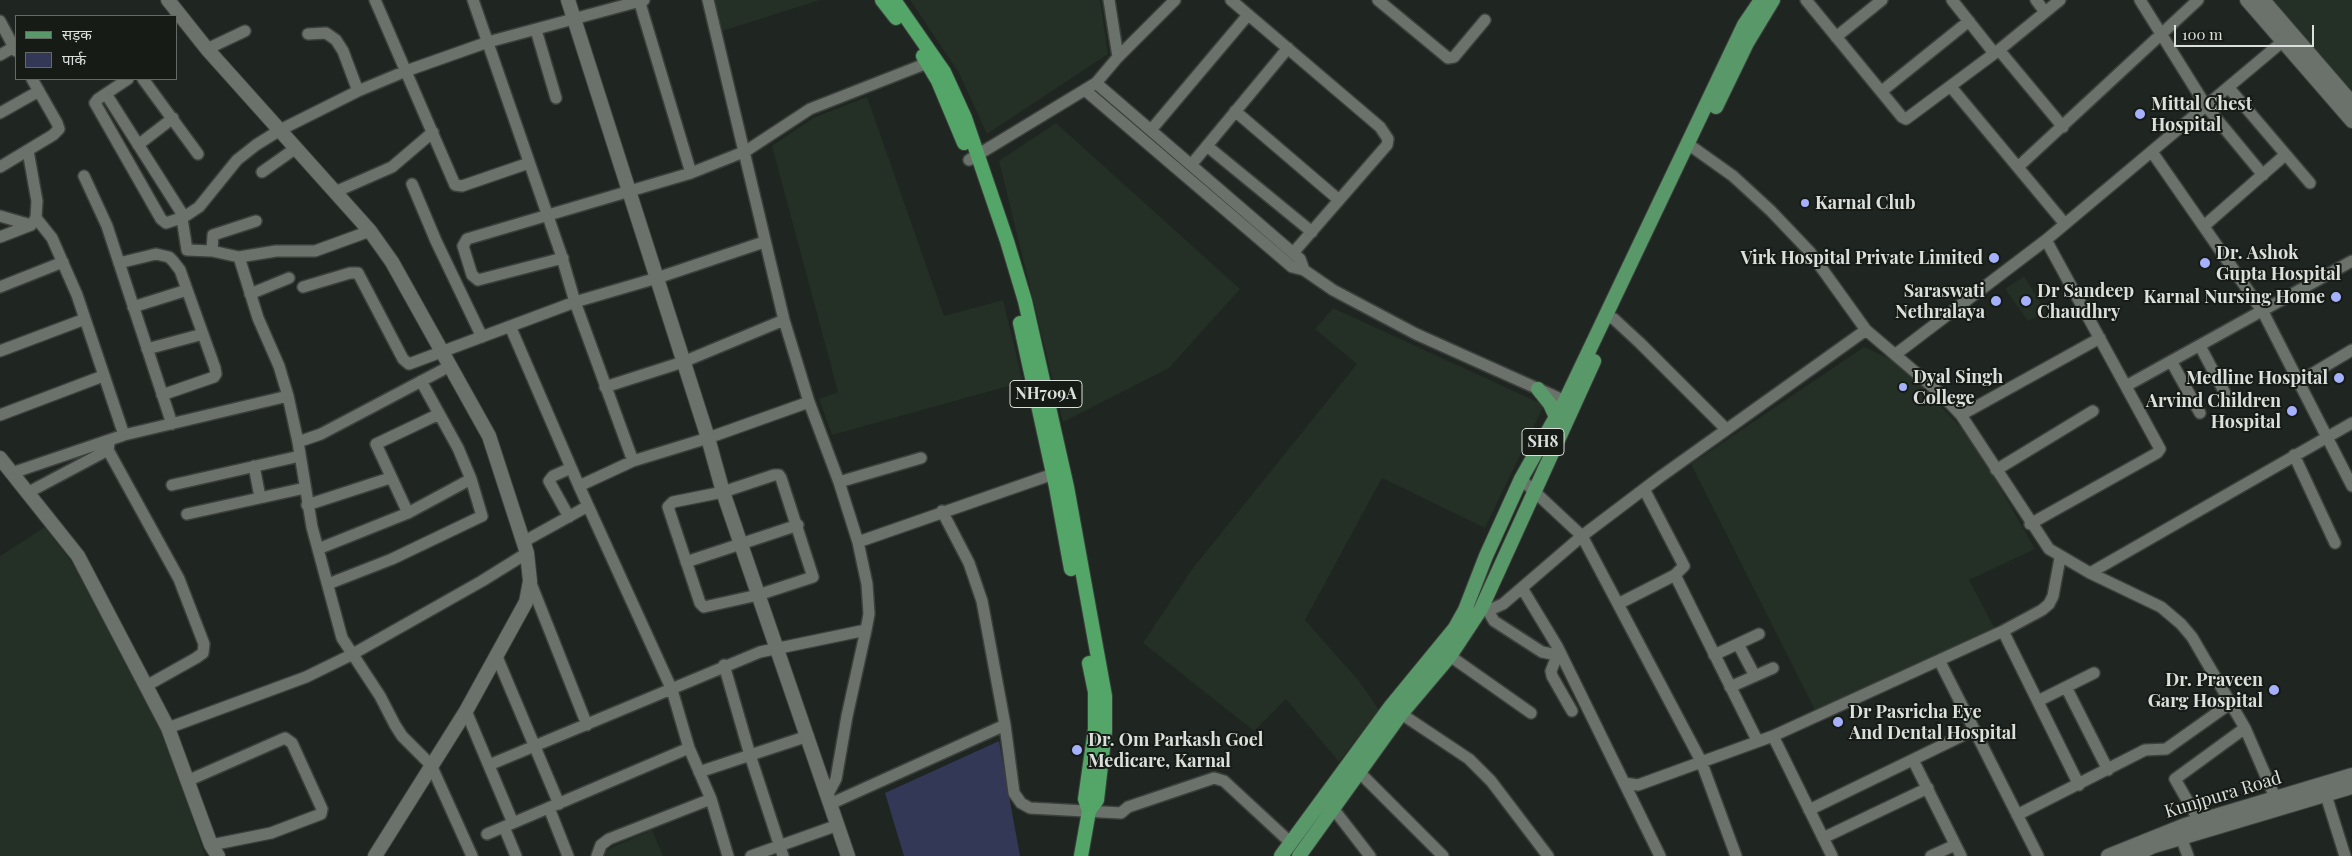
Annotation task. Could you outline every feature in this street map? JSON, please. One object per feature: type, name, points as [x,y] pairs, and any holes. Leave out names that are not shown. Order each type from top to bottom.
[{"type":"highway","name":"NH709A","points":[[882,0],[932,62]]},
{"type":"highway","name":"NH709A","points":[[894,0],[932,62],[938,81],[974,157],[1014,300],[1058,472],[1094,692],[1095,729],[1086,799],[1089,811],[1081,856]]},
{"type":"main road","name":"SH8","points":[[1423,676],[1450,656],[1484,609],[1534,492],[1569,403],[1692,146],[1744,25],[1761,0]]},
{"type":"main road","name":"SH8","points":[[1692,146],[1747,43],[1773,0]]},
{"type":"main road","points":[[1538,389],[1547,400],[1556,417]]},
{"type":"main road","name":"SH8","points":[[1281,856],[1369,747],[1423,676],[1454,628],[1465,610],[1486,556],[1521,479],[1556,417],[1569,403]]},
{"type":"main road","name":"SH8","points":[[1299,856],[1359,772],[1369,747]]},
{"type":"street","points":[[168,0],[207,49],[370,230],[392,262],[444,352],[489,436],[525,548],[530,581],[586,725]]},
{"type":"street","points":[[375,0],[457,186],[529,163]]},
{"type":"street","points":[[473,0],[563,258],[575,302],[633,461]]},
{"type":"street","points":[[568,0],[708,438],[723,492],[848,856]]},
{"type":"street","points":[[708,0],[746,151],[764,242],[784,320],[809,402],[839,482],[858,542],[867,584],[869,614],[836,779],[829,799]]},
{"type":"street","points":[[1110,0],[1118,56]]},
{"type":"street","points":[[974,157],[1086,91],[1096,83],[1118,56],[1175,0]]},
{"type":"street","points":[[1231,0],[1380,127],[1388,139],[1387,146],[1293,253]]},
{"type":"street","points":[[1378,0],[1448,58],[1454,57],[1485,20]]},
{"type":"street","points":[[1806,0],[1906,119],[1997,52],[2060,0]]},
{"type":"street","points":[[1836,37],[1882,0]]},
{"type":"street","points":[[1952,0],[2063,127]]},
{"type":"street","points":[[2036,0],[2045,12]]},
{"type":"street","points":[[2140,0],[2206,106],[2263,175]]},
{"type":"street","points":[[2018,167],[2198,0]]},
{"type":"street","points":[[2247,0],[2352,122]]},
{"type":"street","points":[[2264,0],[2352,103]]},
{"type":"street","points":[[127,80],[95,101],[96,108],[161,219],[166,223],[184,217],[204,202],[244,154],[280,130],[358,91],[406,71],[488,42],[641,1],[691,174]]},
{"type":"street","points":[[1151,130],[1248,15]]},
{"type":"street","points":[[0,21],[15,49],[0,55]]},
{"type":"street","points":[[1882,91],[1969,21]]},
{"type":"street","points":[[536,30],[556,98]]},
{"type":"street","points":[[207,49],[245,31]]},
{"type":"street","points":[[308,34],[326,33],[336,40],[343,51],[358,91]]},
{"type":"street","points":[[1896,354],[2046,240],[2282,42]]},
{"type":"street","points":[[1191,165],[1288,48]]},
{"type":"street","points":[[563,258],[478,280],[472,275],[463,246],[465,241],[691,174],[746,151],[810,109],[932,62]]},
{"type":"street","points":[[0,167],[28,151],[59,129],[57,122],[33,80]]},
{"type":"street","points":[[145,80],[198,154]]},
{"type":"street","points":[[1096,83],[1300,259],[1304,270]]},
{"type":"street","points":[[1951,86],[2065,224]]},
{"type":"street","points":[[2229,88],[2310,183]]},
{"type":"street","points":[[0,113],[39,91]]},
{"type":"street","points":[[1086,91],[1292,267],[1304,270],[1340,294],[1416,334],[1569,403]]},
{"type":"street","points":[[106,94],[184,217],[186,249],[212,251],[239,257],[276,251],[315,251],[370,230]]},
{"type":"street","points":[[1235,111],[1339,200]]},
{"type":"street","points":[[138,144],[173,118]]},
{"type":"street","points":[[335,192],[394,165],[433,132]]},
{"type":"street","points":[[1207,146],[1312,232]]},
{"type":"street","points":[[1692,146],[1733,176],[1771,211],[1810,252],[1866,330],[1942,395],[1961,415],[2048,550],[2060,558],[2153,603],[2173,616],[2192,637],[2245,728],[2277,803],[2179,833],[2132,856]]},
{"type":"street","points":[[262,172],[296,148]]},
{"type":"street","points":[[28,151],[37,201],[34,222]]},
{"type":"street","points":[[2152,152],[2263,312],[2300,381],[2352,486]]},
{"type":"street","points":[[2204,226],[2285,155]]},
{"type":"street","points":[[84,176],[107,226],[172,424]]},
{"type":"street","points":[[412,184],[436,241],[482,337]]},
{"type":"street","points":[[0,216],[34,222],[52,238],[85,319],[124,435]]},
{"type":"street","points":[[212,251],[213,235],[256,221]]},
{"type":"street","points":[[0,237],[34,222]]},
{"type":"street","points":[[2030,524],[2157,453],[2159,445],[2046,240]]},
{"type":"street","points":[[303,287],[350,273],[358,273],[405,363],[409,364],[575,302],[657,278],[764,242]]},
{"type":"street","points":[[120,263],[150,255],[169,257],[180,270],[215,368],[215,376],[162,395]]},
{"type":"street","points":[[239,257],[258,318],[279,366],[288,396],[298,442],[307,504],[342,638],[351,655],[380,696],[402,736],[431,765],[472,856]]},
{"type":"street","points":[[2126,386],[2263,312],[2352,261]]},
{"type":"street","points":[[0,287],[63,262]]},
{"type":"street","points":[[250,294],[289,278]]},
{"type":"street","points":[[133,307],[187,290]]},
{"type":"street","points":[[1610,317],[1726,429]]},
{"type":"street","points":[[0,351],[85,319]]},
{"type":"street","points":[[605,387],[683,362],[784,320]]},
{"type":"street","points":[[510,326],[579,486],[672,690],[689,748],[711,799],[728,856]]},
{"type":"street","points":[[1484,609],[1499,606],[1582,536],[1644,489],[1866,330]]},
{"type":"street","points":[[147,349],[203,334]]},
{"type":"street","points":[[1961,415],[2100,338]]},
{"type":"street","points":[[2200,346],[2227,397]]},
{"type":"street","points":[[2300,381],[2352,350]]},
{"type":"street","points":[[2171,361],[2200,413]]},
{"type":"street","points":[[298,442],[321,434],[450,366]]},
{"type":"street","points":[[0,415],[103,376]]},
{"type":"street","points":[[328,584],[392,559],[480,519],[482,514],[471,479],[458,448],[421,381]]},
{"type":"street","points":[[27,493],[124,435],[288,396]]},
{"type":"street","points":[[579,486],[633,461],[708,438],[809,402]]},
{"type":"street","points":[[1996,470],[2092,411]]},
{"type":"street","points":[[408,513],[376,446],[377,443],[439,414]]},
{"type":"street","points":[[2090,573],[2352,423]]},
{"type":"street","points":[[12,474],[108,445]]},
{"type":"street","points":[[108,445],[179,579],[204,644],[203,653],[146,686]]},
{"type":"street","points":[[2294,455],[2335,543]]},
{"type":"street","points":[[172,484],[300,456]]},
{"type":"street","points":[[0,458],[78,556],[168,728],[187,781],[214,851],[271,833],[320,814],[322,809],[292,743],[285,738],[187,781]]},
{"type":"street","points":[[839,482],[921,458]]},
{"type":"street","points":[[254,466],[260,497]]},
{"type":"street","points":[[569,517],[549,481],[553,476],[571,468]]},
{"type":"street","points":[[858,542],[942,511],[1058,472]]},
{"type":"street","points":[[778,474],[798,526],[813,577],[758,595],[704,607],[700,604],[668,507],[673,502],[723,492],[778,474]]},
{"type":"street","points":[[307,504],[390,478]]},
{"type":"street","points":[[318,549],[408,513],[471,479]]},
{"type":"street","points":[[1521,479],[1582,536],[1701,762],[1736,856]]},
{"type":"street","points":[[187,514],[305,488]]},
{"type":"street","points":[[1618,604],[1675,575],[1681,570],[1683,562],[1644,489]]},
{"type":"street","points":[[168,728],[306,677],[351,655],[482,581],[525,548],[588,506]]},
{"type":"street","points":[[942,511],[969,563],[977,584],[1005,725],[1014,793],[1020,803],[1030,808],[1121,814],[1128,807],[1214,778],[1224,781],[1291,843]]},
{"type":"street","points":[[686,562],[798,526]]},
{"type":"street","points":[[1624,783],[1638,785],[1757,740],[1773,736],[2003,632],[2049,604],[2053,596],[2060,558]]},
{"type":"street","points":[[1675,575],[1757,740]]},
{"type":"street","points":[[376,856],[466,711],[497,657],[526,602],[530,581]]},
{"type":"street","points":[[1522,588],[1559,656],[1660,856]]},
{"type":"street","points":[[1484,609],[1494,620],[1542,652],[1559,656]]},
{"type":"street","points":[[489,765],[672,690],[724,665],[777,648],[866,630]]},
{"type":"street","points":[[2003,632],[2079,785]]},
{"type":"street","points":[[1714,654],[1759,634]]},
{"type":"street","points":[[1738,644],[1755,676]]},
{"type":"street","points":[[1450,656],[1531,713]]},
{"type":"street","points":[[1559,656],[1551,671],[1552,676],[1572,711]]},
{"type":"street","points":[[497,657],[535,746],[568,856]]},
{"type":"street","points":[[1940,662],[2038,856]]},
{"type":"street","points":[[724,665],[750,755],[781,851]]},
{"type":"street","points":[[1730,687],[1773,668]]},
{"type":"street","points":[[2038,701],[2094,673]]},
{"type":"street","points":[[2066,687],[2108,770]]},
{"type":"street","points":[[2017,815],[2149,748],[2166,749],[2231,703]]},
{"type":"street","points":[[1396,710],[1452,746],[1475,765],[1491,781],[1548,856]]},
{"type":"street","points":[[466,711],[489,765],[509,825],[516,856]]},
{"type":"street","points":[[829,799],[1005,725]]},
{"type":"street","points":[[2199,821],[2175,779],[2245,728]]},
{"type":"street","points":[[1809,810],[1974,730]]},
{"type":"street","points":[[699,772],[808,736]]},
{"type":"street","points":[[1773,736],[1832,856]]},
{"type":"street","points":[[487,834],[689,748]]},
{"type":"street","points":[[1914,760],[1960,856]]},
{"type":"street","points":[[1359,772],[1443,856]]},
{"type":"street","name":"Kunjpura Road","points":[[2108,856],[2179,833],[2199,821],[2277,803],[2324,789],[2352,775]]},
{"type":"street","points":[[2345,856],[2324,789],[2352,787]]},
{"type":"street","points":[[1823,838],[1928,788]]},
{"type":"street","points":[[597,856],[600,845],[609,839],[711,799]]},
{"type":"street","points":[[1332,808],[1370,856]]},
{"type":"street","points":[[750,856],[781,851],[838,825]]},
{"type":"street","points":[[2179,833],[2188,856]]},
{"type":"street","points":[[1931,856],[1955,845]]},
{"type":"shaded area","points":[[715,0],[820,0],[722,31]]},
{"type":"shaded area","points":[[910,0],[1100,0],[1108,54],[987,134],[959,73]]},
{"type":"shaded area","points":[[2240,0],[2352,0],[2352,128]]},
{"type":"shaded area","points":[[867,97],[944,316],[1003,300],[1023,382],[832,435],[819,399],[838,392],[772,146],[813,118]]},
{"type":"shaded area","points":[[1056,123],[1240,289],[1169,368],[1063,422],[999,161]]},
{"type":"shaded area","name":"Dr Sandeep Chaudhry","points":[[2024,276],[2046,312],[2028,321],[2005,289]]},
{"type":"shaded area","points":[[1333,308],[1544,405],[1485,528],[1382,478],[1305,620],[1359,681],[1379,710],[1339,762],[1286,699],[1254,731],[1143,643],[1193,568],[1357,364],[1315,329]]},
{"type":"shaded area","points":[[1864,347],[1903,365],[1974,442],[2035,549],[1969,580],[1995,629],[1815,710],[1691,464]]},
{"type":"shaded area","points":[[45,527],[80,573],[166,736],[205,856],[0,856],[0,556]]},
{"type":"shaded area","points":[[652,830],[663,856],[598,856],[597,854]]},
{"type":"green space","points":[[999,741],[1020,856],[904,856],[885,793]]},
{"type":"place","name":"Mittal Chest Hospital","points":[[2140,114]]},
{"type":"place","name":"Karnal Club","points":[[1805,203]]},
{"type":"place","name":"Virk Hospital Private Limited","points":[[1994,258]]},
{"type":"place","name":"Dr. Ashok Gupta Hospital","points":[[2205,263]]},
{"type":"place","name":"Karnal Nursing Home","points":[[2336,297]]},
{"type":"place","name":"Saraswati Nethralaya","points":[[1996,301]]},
{"type":"place","name":"Dr Sandeep Chaudhry","points":[[2026,301]]},
{"type":"place","name":"Medline Hospital","points":[[2339,378]]},
{"type":"place","name":"Dyal Singh College","points":[[1903,387]]},
{"type":"place","name":"Arvind Children Hospital","points":[[2292,411]]},
{"type":"place","name":"Dr. Praveen Garg Hospital","points":[[2274,690]]},
{"type":"place","name":"Dr Pasricha Eye And Dental Hospital","points":[[1838,722]]},
{"type":"place","name":"Dr. Om Parkash Goel Medicare, Karnal","points":[[1077,750]]}]
